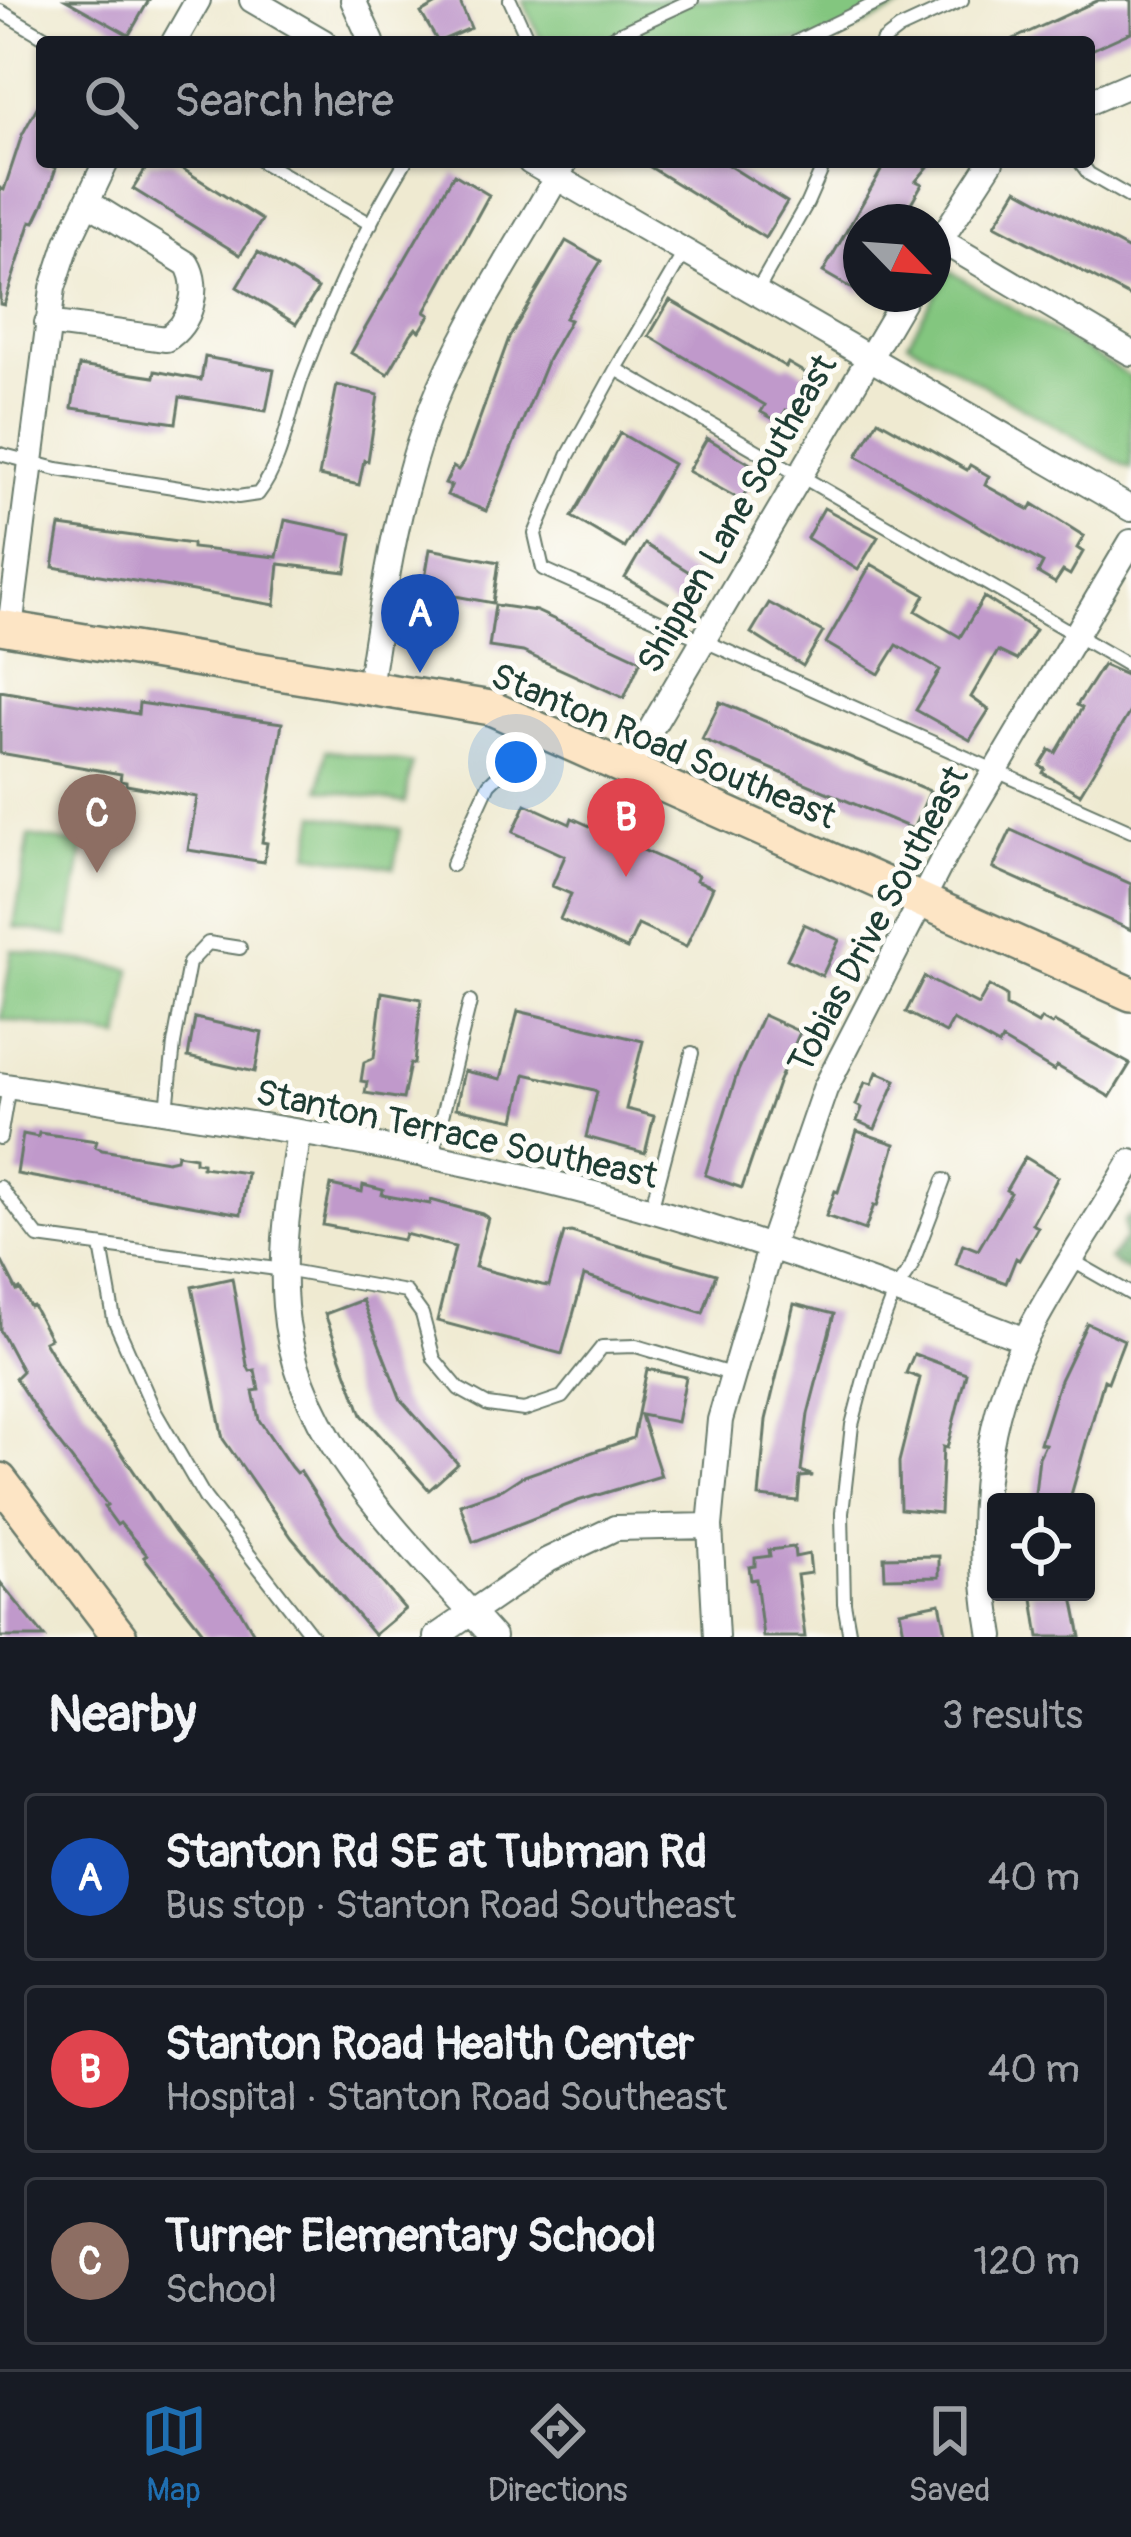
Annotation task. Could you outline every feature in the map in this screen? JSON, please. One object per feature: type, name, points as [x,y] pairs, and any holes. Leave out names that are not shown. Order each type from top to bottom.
[{"type":"street","points":[[177,36],[198,0]]},
{"type":"street","points":[[252,0],[314,36]]},
{"type":"street","points":[[353,0],[369,36]]},
{"type":"street","points":[[1095,99],[1131,84]]},
{"type":"street","points":[[5,627],[47,322],[68,242],[103,168]]},
{"type":"street","points":[[951,224],[988,168]]},
{"type":"street","points":[[369,687],[384,586],[414,460],[433,406],[461,345],[572,178],[685,251],[1131,509]]},
{"type":"street","points":[[47,322],[166,339],[181,328],[195,292],[195,276],[187,263],[87,202]]},
{"type":"street","points":[[951,254],[1131,352]]},
{"type":"street","name":"Shippen Lane Southeast","points":[[628,768],[896,312]]},
{"type":"street","name":"Tobias Drive Southeast","points":[[716,1637],[710,1526],[720,1420],[771,1244],[825,1089],[921,899],[1131,542]]},
{"type":"street","name":"Stanton Road Southeast","points":[[5,627],[479,705],[1131,994]]},
{"type":"street","name":"Stanton Terrace Southeast","points":[[4,1085],[298,1132],[512,1173],[771,1244],[1025,1340]]},
{"type":"street","points":[[298,1132],[284,1270],[285,1311],[303,1386],[331,1443],[389,1519],[493,1637]]},
{"type":"street","points":[[992,1637],[985,1595],[984,1503],[1004,1400],[1025,1340],[1131,1162]]},
{"type":"street","points":[[0,1480],[120,1637]]},
{"type":"street","points":[[436,1637],[548,1560],[615,1528],[710,1526]]},
{"type":"lane","points":[[510,0],[526,36]]},
{"type":"lane","points":[[614,36],[692,0]]},
{"type":"lane","points":[[808,36],[883,0]]},
{"type":"lane","points":[[890,36],[962,0]]},
{"type":"lane","points":[[0,11],[43,36]]},
{"type":"lane","points":[[273,168],[371,224]]},
{"type":"lane","points":[[0,454],[238,497],[258,494],[271,478],[303,374],[334,296],[402,168]]},
{"type":"lane","points":[[756,293],[819,168]]},
{"type":"lane","points":[[1084,168],[1131,198]]},
{"type":"lane","points":[[685,251],[568,456],[535,535],[543,569],[1131,831]]},
{"type":"lane","points":[[616,369],[1131,667]]},
{"type":"lane","points":[[452,865],[489,784],[516,758],[534,726]]},
{"type":"lane","points":[[167,1111],[189,963],[208,943],[240,948]]},
{"type":"lane","points":[[432,1158],[470,1001]]},
{"type":"lane","points":[[651,1210],[692,1053]]},
{"type":"lane","points":[[0,1138],[4,1085]]},
{"type":"lane","points":[[850,1637],[844,1603],[842,1513],[852,1425],[870,1356],[944,1180]]},
{"type":"lane","points":[[0,1187],[38,1237],[284,1270],[406,1292],[422,1314],[434,1359],[459,1389],[488,1405],[524,1410],[562,1396],[602,1346],[635,1346],[731,1374]]},
{"type":"lane","points":[[101,1246],[114,1319],[154,1410],[206,1498],[313,1637]]},
{"type":"lane","points":[[1073,1262],[1131,1294]]},
{"type":"green space","points":[[523,0],[918,0],[841,36],[539,36]]},
{"type":"green space","points":[[951,272],[1131,377],[1131,469],[908,342],[925,312],[951,312]]},
{"type":"green space","points":[[326,750],[412,764],[405,803],[320,789]]},
{"type":"green space","points":[[316,815],[400,829],[394,868],[309,854]]},
{"type":"green space","points":[[29,836],[84,845],[68,936],[14,927]]},
{"type":"green space","points":[[12,950],[131,969],[120,1038],[1,1019]]},
{"type":"green space","points":[[1131,1215],[1131,1273],[1109,1260],[1125,1239],[1124,1221]]},
{"type":"building","points":[[66,0],[149,0],[129,35]]},
{"type":"building","points":[[444,0],[459,0],[471,28],[452,36],[434,36],[421,13]]},
{"type":"building","points":[[1099,0],[1131,0],[1131,32],[1095,48],[1095,36],[1020,36]]},
{"type":"building","points":[[36,109],[36,168],[56,168],[44,203],[35,222],[31,221],[4,305],[0,304],[0,188],[4,190]]},
{"type":"building","points":[[146,168],[181,168],[262,220],[240,255],[133,189]]},
{"type":"building","points":[[652,168],[733,168],[787,202],[765,238]]},
{"type":"building","points":[[883,168],[927,168],[916,181],[922,184],[910,204],[862,204]]},
{"type":"building","points":[[454,174],[489,195],[425,312],[430,315],[420,331],[416,328],[411,334],[388,374],[351,353]]},
{"type":"building","points":[[1017,189],[1131,251],[1131,297],[995,225]]},
{"type":"building","points":[[843,237],[843,284],[823,272]]},
{"type":"building","points":[[566,241],[601,261],[565,318],[570,320],[548,359],[486,511],[447,495],[451,486],[445,484],[453,467],[458,470],[464,462],[509,338]]},
{"type":"building","points":[[258,252],[318,289],[296,324],[237,287]]},
{"type":"building","points":[[670,300],[786,367],[788,363],[807,374],[799,388],[805,392],[793,414],[786,410],[779,422],[761,412],[765,405],[649,336]]},
{"type":"building","points":[[205,357],[274,370],[266,411],[180,397],[176,423],[72,408],[79,366],[154,377],[155,371],[201,380]]},
{"type":"building","points":[[337,385],[378,395],[368,461],[364,460],[359,485],[319,476]]},
{"type":"building","points":[[878,420],[967,470],[970,465],[989,476],[985,485],[1030,510],[1033,504],[1084,536],[1077,548],[1083,552],[1070,575],[1063,571],[1055,583],[1038,573],[1043,563],[857,456]]},
{"type":"building","points":[[620,433],[673,464],[625,548],[572,517]]},
{"type":"building","points":[[707,438],[759,469],[741,500],[688,471]]},
{"type":"building","points":[[824,508],[878,537],[858,570],[807,538]]},
{"type":"building","points":[[285,520],[352,534],[346,572],[279,564],[275,605],[53,567],[60,526],[277,557]]},
{"type":"building","points":[[645,544],[697,577],[678,608],[625,578]]},
{"type":"building","points":[[430,549],[499,562],[493,603],[423,590]]},
{"type":"building","points":[[871,564],[925,595],[916,611],[960,637],[984,597],[1035,630],[1017,660],[998,651],[971,697],[989,710],[970,740],[916,710],[940,670],[897,645],[879,674],[826,643]]},
{"type":"building","points":[[769,603],[823,632],[803,666],[751,633]]},
{"type":"building","points":[[495,605],[536,611],[641,660],[624,698],[523,652],[489,647]]},
{"type":"building","points":[[1103,665],[1131,677],[1131,710],[1080,794],[1043,773],[1040,766],[1050,750],[1056,753],[1082,708],[1077,705]]},
{"type":"building","points":[[0,691],[138,714],[139,703],[282,723],[262,842],[267,843],[264,862],[188,850],[197,797],[126,785],[120,781],[121,774],[0,753]]},
{"type":"building","points":[[720,702],[930,791],[913,829],[702,739]]},
{"type":"building","points":[[526,804],[570,824],[572,818],[698,875],[696,880],[713,887],[686,947],[638,925],[627,949],[560,919],[571,894],[552,886],[565,856],[513,832]]},
{"type":"building","points":[[1011,830],[1131,884],[1131,930],[993,868]]},
{"type":"building","points":[[804,924],[839,940],[822,976],[787,959]]},
{"type":"building","points":[[924,977],[978,1005],[989,986],[1006,996],[1006,1006],[1038,1024],[1041,1019],[1054,1022],[1130,1064],[1110,1097],[1057,1066],[1054,1071],[1002,1040],[999,1046],[953,1020],[946,1033],[906,1012]]},
{"type":"building","points":[[382,992],[421,999],[414,1064],[410,1064],[403,1099],[365,1093],[367,1082],[361,1081],[364,1062],[374,1058]]},
{"type":"building","points":[[518,1011],[643,1041],[626,1109],[654,1116],[645,1153],[586,1137],[594,1090],[525,1074],[515,1120],[456,1108],[464,1071],[501,1079]]},
{"type":"building","points":[[763,1015],[800,1032],[742,1188],[705,1175],[737,1074]]},
{"type":"building","points":[[195,1018],[262,1033],[255,1072],[188,1057]]},
{"type":"building","points":[[877,1072],[896,1080],[875,1129],[857,1121],[862,1108],[856,1105],[865,1082],[872,1084]]},
{"type":"building","points":[[857,1131],[895,1144],[865,1230],[826,1216]]},
{"type":"building","points":[[39,1133],[97,1141],[95,1147],[102,1150],[167,1161],[177,1154],[195,1157],[202,1167],[247,1173],[241,1214],[17,1174],[23,1134],[38,1137]]},
{"type":"building","points":[[1025,1157],[1058,1177],[1032,1224],[1038,1227],[1019,1260],[1016,1258],[1006,1283],[956,1264],[963,1244],[978,1250],[1011,1193],[1006,1190]]},
{"type":"building","points":[[331,1185],[362,1192],[363,1185],[383,1190],[382,1195],[430,1204],[431,1200],[482,1214],[488,1218],[475,1267],[542,1285],[549,1286],[564,1233],[571,1232],[716,1274],[703,1313],[584,1276],[562,1354],[437,1321],[455,1247],[405,1234],[403,1240],[323,1225]]},
{"type":"building","points":[[0,1258],[17,1291],[33,1306],[50,1338],[44,1341],[86,1411],[114,1442],[175,1532],[240,1610],[256,1637],[207,1637],[51,1433],[15,1378],[22,1371],[0,1330]]},
{"type":"building","points":[[232,1278],[247,1365],[255,1370],[259,1390],[253,1391],[259,1420],[291,1467],[300,1471],[339,1532],[405,1609],[374,1635],[292,1538],[223,1439],[192,1287]]},
{"type":"building","points":[[362,1300],[401,1400],[458,1464],[429,1490],[362,1415],[325,1314]]},
{"type":"building","points":[[794,1304],[834,1314],[808,1414],[801,1471],[813,1476],[800,1477],[798,1501],[759,1497],[766,1420]]},
{"type":"building","points":[[1087,1323],[1124,1340],[1108,1382],[1104,1380],[1072,1493],[1035,1493],[1045,1444],[1040,1443],[1060,1380]]},
{"type":"building","points":[[914,1354],[966,1373],[947,1448],[943,1447],[940,1513],[900,1509],[899,1462],[920,1378],[906,1373]]},
{"type":"building","points":[[647,1369],[686,1377],[677,1422],[641,1415],[661,1476],[578,1501],[473,1542],[460,1504],[633,1438]]},
{"type":"building","points":[[794,1547],[795,1557],[809,1554],[811,1573],[797,1575],[805,1637],[763,1637],[756,1579],[751,1580],[749,1567],[755,1566],[755,1558],[770,1556],[769,1550]]},
{"type":"building","points":[[939,1556],[939,1577],[885,1578],[884,1557]]},
{"type":"building","points":[[0,1582],[45,1637],[0,1637]]},
{"type":"building","points":[[1033,1601],[1074,1601],[1081,1637],[1039,1637]]},
{"type":"building","points":[[940,1603],[947,1637],[905,1637],[900,1611]]},
{"type":"place","name":"Stanton Rd SE at Tubman Rd","points":[[420,673]]},
{"type":"place","name":"Turner Elementary School","points":[[97,873]]},
{"type":"place","name":"Stanton Road Health Center","points":[[626,877]]}]
